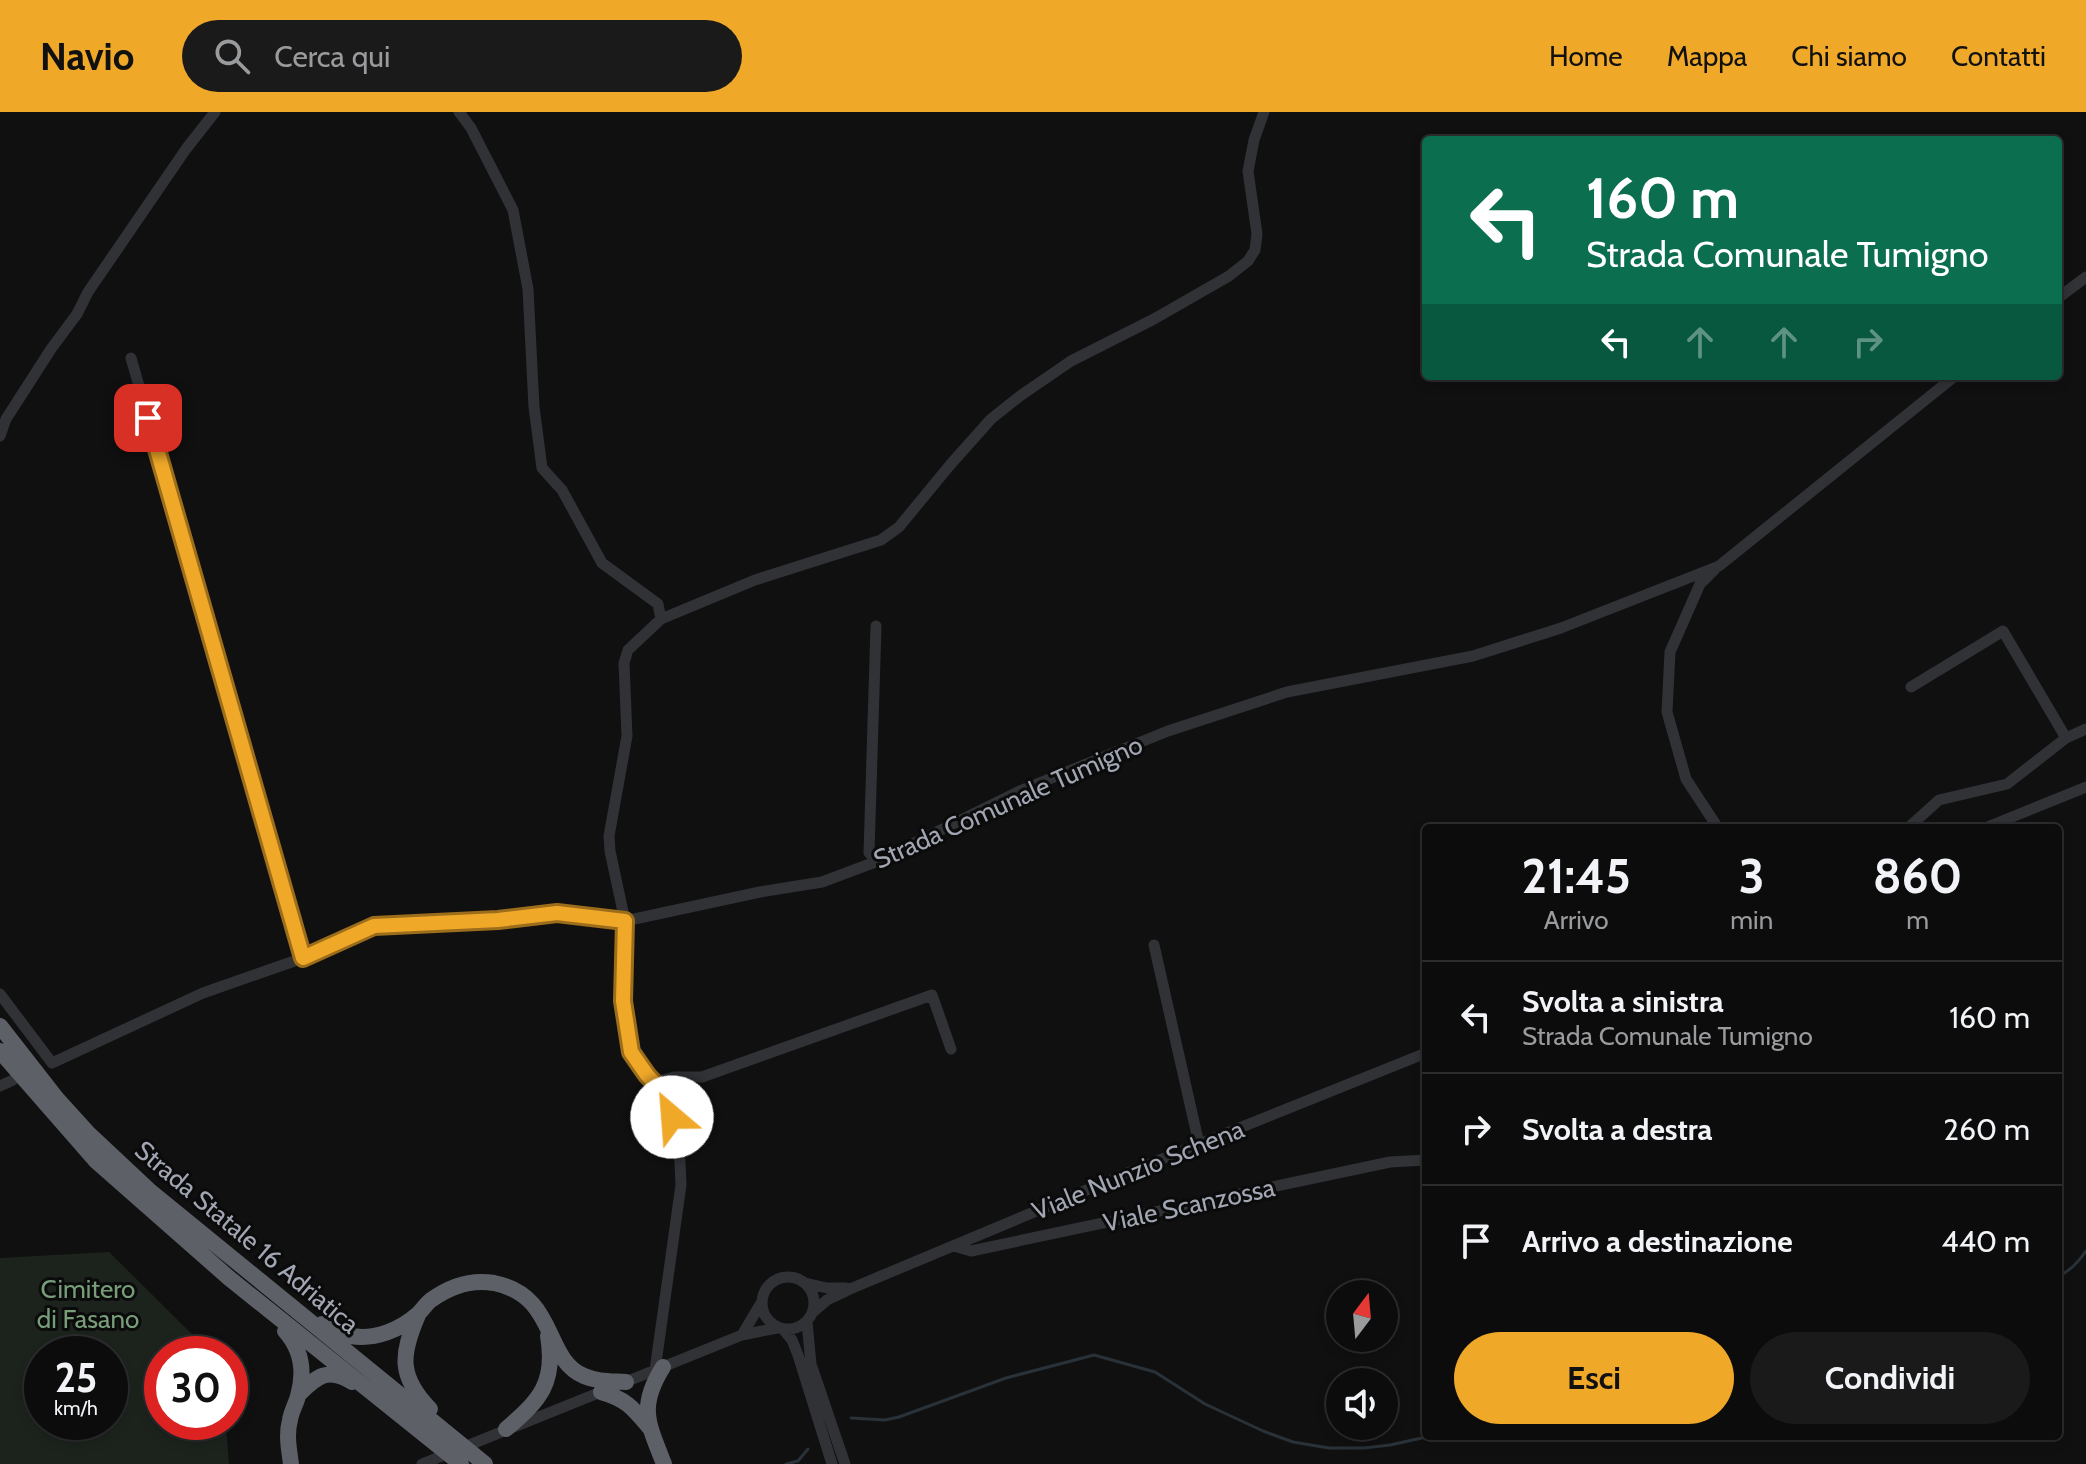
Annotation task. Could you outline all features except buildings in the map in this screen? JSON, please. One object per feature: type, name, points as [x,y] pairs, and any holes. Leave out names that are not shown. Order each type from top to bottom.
[{"type":"highway","name":"Strada Statale 16 Adriatica","points":[[0,1026],[87,1132],[151,1192],[433,1427],[484,1463]]},
{"type":"highway","name":"Strada Statale 16 Adriatica","points":[[0,1051],[96,1161],[229,1278],[389,1405],[433,1427],[461,1464]]},
{"type":"highway","points":[[255,1277],[321,1323],[349,1336],[377,1336],[400,1327],[429,1302],[455,1287],[477,1281],[498,1284],[520,1293],[535,1305],[565,1362],[580,1375],[599,1381],[626,1382]]},
{"type":"highway","points":[[229,1278],[295,1342],[302,1376],[287,1441],[291,1464]]},
{"type":"highway","points":[[419,1313],[406,1342],[406,1371],[433,1427]]},
{"type":"highway","points":[[506,1429],[540,1397],[548,1377],[551,1352],[546,1323]]},
{"type":"highway","points":[[649,1427],[647,1401],[659,1369]]},
{"type":"highway","points":[[299,1394],[314,1379],[327,1374],[345,1378],[389,1405]]},
{"type":"highway","points":[[601,1392],[630,1404],[649,1427],[664,1464]]},
{"type":"street","points":[[0,436],[6,419],[77,314],[88,292],[215,112]]},
{"type":"street","points":[[459,112],[471,128],[513,210],[528,289],[534,407],[542,468],[562,490],[602,563],[658,604],[661,619]]},
{"type":"street","points":[[659,1369],[681,1185],[679,1141],[664,1093],[631,1052],[623,1001],[625,921],[609,836],[627,736],[624,663],[628,650],[661,619],[755,580],[881,540],[899,527],[991,419],[1020,396],[1071,361],[1154,319],[1229,276],[1248,261],[1255,250],[1257,234],[1248,171],[1264,112]]},
{"type":"street","points":[[2062,295],[2086,277]]},
{"type":"street","points":[[131,358],[303,958]]},
{"type":"street","name":"Strada Comunale Tumigno","points":[[0,994],[52,1063],[203,993],[303,958],[374,926],[498,920],[557,913],[625,921],[822,882],[878,861],[1022,790],[1168,731],[1287,692],[1473,656],[1561,628],[1719,566],[1950,380]]},
{"type":"street","points":[[1715,824],[1686,779],[1667,712],[1670,652],[1700,584],[1719,566]]},
{"type":"street","points":[[876,626],[869,853],[878,861]]},
{"type":"street","points":[[1911,687],[2003,631],[2066,738]]},
{"type":"street","points":[[1912,824],[1939,800],[2007,784],[2066,738],[2086,729]]},
{"type":"street","points":[[1995,824],[2086,787]]},
{"type":"street","points":[[1154,945],[1199,1144]]},
{"type":"street","points":[[654,1082],[674,1077],[702,1077],[932,995],[951,1049]]},
{"type":"street","name":"Viale Nunzio Schena","points":[[810,1317],[827,1300],[850,1289],[1422,1055]]},
{"type":"street","points":[[0,1086],[13,1080]]},
{"type":"street","name":"Viale Scanzossa","points":[[953,1246],[971,1251],[1390,1162],[1422,1160]]},
{"type":"street","points":[[742,1335],[761,1303],[765,1289],[779,1278],[788,1277],[805,1283],[811,1290],[815,1303],[810,1317],[811,1364],[845,1464]]},
{"type":"street","name":"Viale Nunzio Schena","points":[[805,1283],[850,1289]]},
{"type":"street","points":[[761,1303],[767,1320],[792,1340],[832,1464]]},
{"type":"street","points":[[422,1464],[742,1335],[780,1328],[790,1330],[800,1327],[810,1317]]},
{"type":"green space","name":"Cimitero di Fasano","points":[[109,1252],[194,1336],[144,1336],[144,1440],[227,1440],[229,1464],[0,1464],[0,1258]]},
{"type":"waterway","points":[[2062,1274],[2086,1251]]},
{"type":"waterway","points":[[851,1418],[885,1420],[899,1417],[1006,1378],[1094,1355],[1155,1372],[1205,1404],[1293,1442],[1329,1448],[1364,1448],[1422,1438]]},
{"type":"waterway","points":[[786,1464],[798,1461],[808,1449]]},
{"type":"route","points":[[148,418],[303,958],[374,926],[498,920],[557,913],[625,921],[623,1001],[631,1052],[664,1093],[672,1117]]}]
